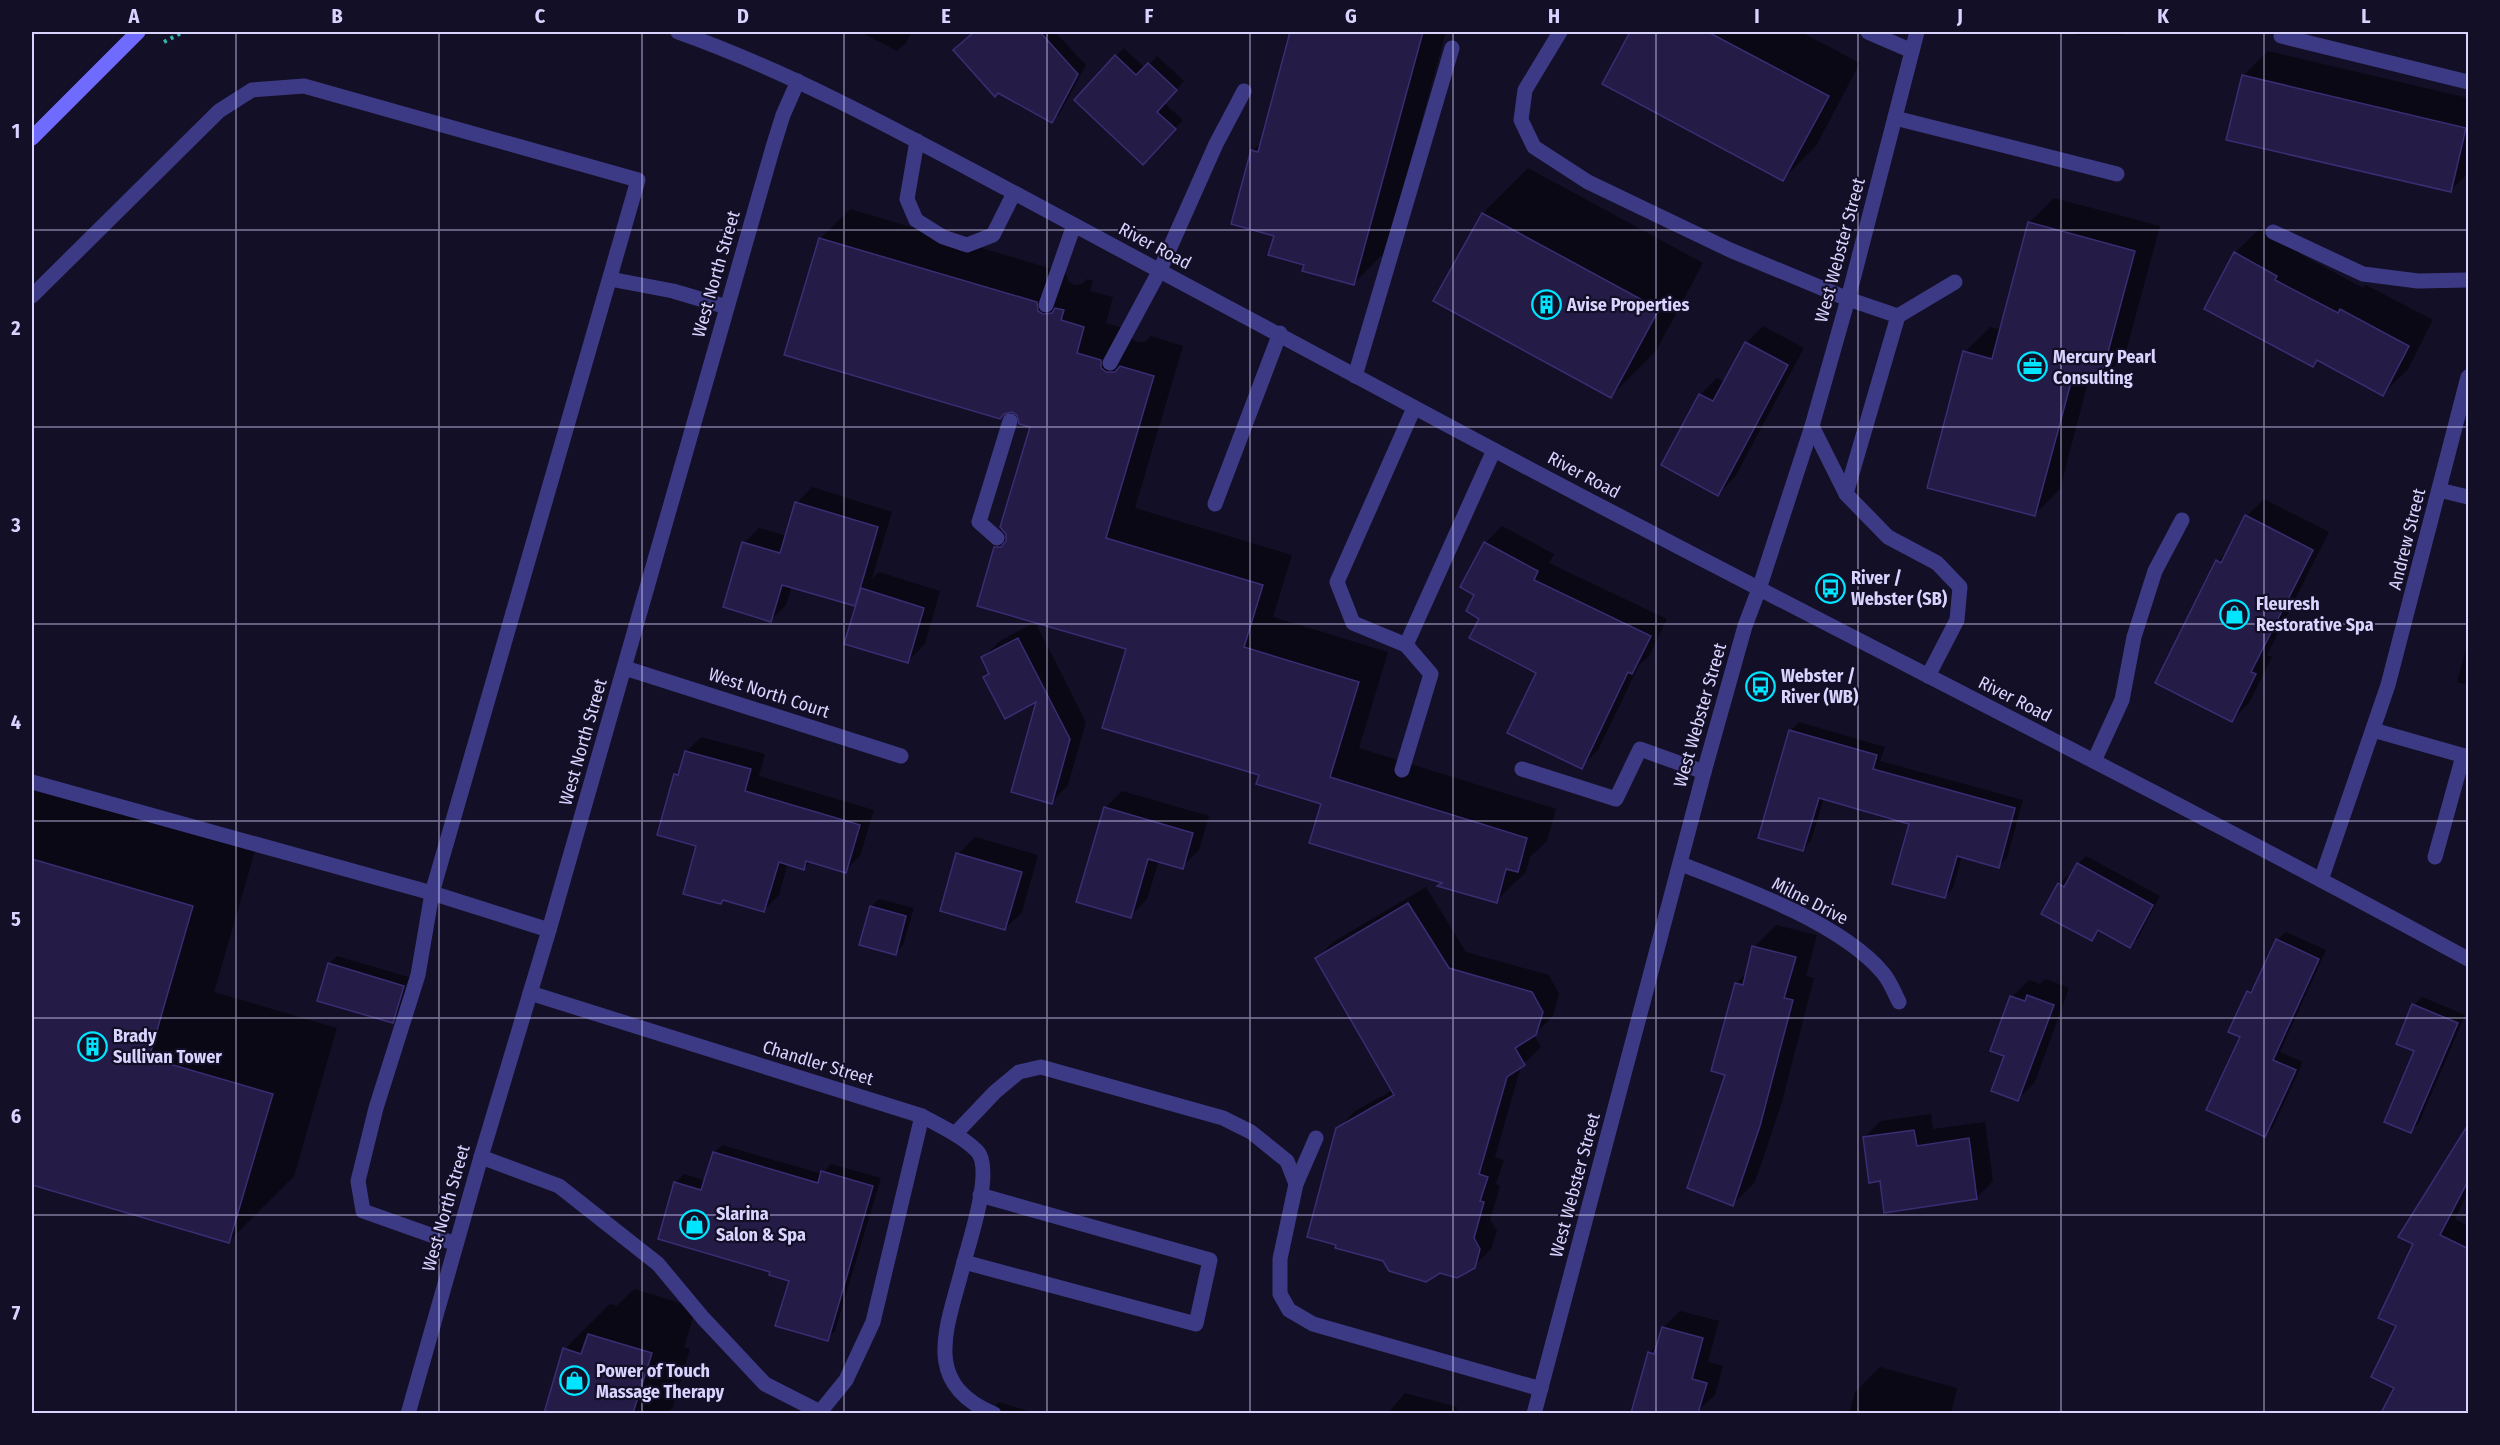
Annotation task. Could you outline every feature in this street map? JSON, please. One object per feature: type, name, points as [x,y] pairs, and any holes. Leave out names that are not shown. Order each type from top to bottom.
[{"type":"main road","points":[[32,138],[138,32]]},
{"type":"street","name":"River Road","points":[[678,32],[798,81],[917,141],[1280,333],[1414,408],[1758,589],[2094,761],[2469,959]]},
{"type":"street","points":[[1560,32],[1525,90],[1521,120],[1534,147],[1588,182],[1730,250],[1848,299],[1898,316]]},
{"type":"street","points":[[1868,32],[1912,51]]},
{"type":"street","name":"West Webster Street","points":[[1534,1413],[1704,772],[1745,626],[1812,426],[1848,299],[1917,32]]},
{"type":"street","points":[[2281,36],[2469,82]]},
{"type":"street","points":[[1355,376],[1452,48]]},
{"type":"street","name":"West North Street","points":[[408,1413],[783,115],[798,81]]},
{"type":"street","points":[[32,296],[219,111],[252,90],[304,86],[638,180],[432,893],[418,975],[376,1108],[358,1181],[363,1211],[456,1244]]},
{"type":"street","points":[[1110,363],[1160,270],[1216,144],[1244,91]]},
{"type":"street","points":[[1894,118],[2117,174]]},
{"type":"street","points":[[917,141],[907,199],[916,220],[943,237],[967,245],[993,235],[1014,193]]},
{"type":"street","points":[[1046,305],[1074,225]]},
{"type":"street","points":[[2273,232],[2363,274],[2418,281],[2469,280]]},
{"type":"street","points":[[610,279],[673,291],[727,307]]},
{"type":"street","points":[[1846,494],[1898,316],[1955,282]]},
{"type":"street","points":[[1215,504],[1280,333]]},
{"type":"street","name":"Andrew Street","points":[[2321,880],[2373,730],[2412,600],[2469,377]]},
{"type":"street","points":[[1402,770],[1431,674],[1406,645],[1353,623],[1337,582],[1414,408]]},
{"type":"street","points":[[997,537],[979,522],[1010,422]]},
{"type":"street","points":[[1812,426],[1846,494],[1888,537],[1937,563],[1960,587],[1957,620],[1928,676]]},
{"type":"street","points":[[1406,645],[1494,450]]},
{"type":"street","points":[[2439,490],[2469,497]]},
{"type":"street","points":[[2094,761],[2122,700],[2134,637],[2155,572],[2182,520]]},
{"type":"street","name":"West North Court","points":[[625,668],[901,756]]},
{"type":"street","points":[[2373,730],[2466,757],[2435,857]]},
{"type":"street","points":[[1522,769],[1616,799],[1640,749],[1704,772]]},
{"type":"street","points":[[32,782],[432,893],[549,930]]},
{"type":"street","name":"Milne Drive","points":[[1680,864],[1734,884],[1819,925],[1858,948],[1885,975],[1899,1002]]},
{"type":"street","name":"Chandler Street","points":[[530,993],[922,1116],[955,1134],[978,1152],[984,1169],[980,1195],[944,1342],[946,1368],[953,1386],[968,1401],[994,1413]]},
{"type":"street","points":[[955,1134],[995,1092],[1019,1072],[1041,1067],[1222,1118],[1251,1132],[1287,1161],[1296,1184]]},
{"type":"street","points":[[481,1157],[559,1186],[658,1264],[703,1318],[765,1384],[820,1412],[846,1380],[873,1322],[922,1116]]},
{"type":"street","points":[[1316,1138],[1296,1184],[1280,1259],[1280,1294],[1289,1310],[1313,1324],[1541,1389]]},
{"type":"street","points":[[964,1263],[1196,1324],[1210,1260],[980,1195]]},
{"type":"building","points":[[974,32],[1040,32],[1078,74],[1052,123],[998,93],[995,97],[953,50]]},
{"type":"building","points":[[1290,32],[1423,32],[1354,285],[1302,271],[1304,265],[1268,255],[1274,236],[1231,224],[1251,150],[1258,152]]},
{"type":"building","points":[[1630,32],[1708,32],[1829,96],[1783,181],[1602,84]]},
{"type":"building","points":[[1115,55],[1136,75],[1148,63],[1177,90],[1157,112],[1176,129],[1143,165],[1074,100]]},
{"type":"building","points":[[2242,75],[2466,128],[2451,192],[2226,140]]},
{"type":"building","name":"Avise Properties","points":[[1482,213],[1659,309],[1611,398],[1433,301]]},
{"type":"building","name":"Mercury Pearl Consulting","points":[[2028,222],[2135,251],[2100,382],[2073,375],[2035,516],[1927,488],[1963,351],[1992,359]]},
{"type":"building","points":[[819,238],[1037,302],[1038,311],[1043,314],[1052,313],[1055,308],[1064,310],[1061,320],[1084,327],[1077,353],[1101,360],[1101,368],[1106,372],[1115,372],[1120,366],[1154,376],[1106,538],[1263,585],[1244,647],[1359,682],[1330,777],[1527,838],[1518,872],[1506,869],[1497,903],[1437,886],[1442,883],[1309,843],[1321,804],[1256,784],[1259,775],[1102,728],[1126,649],[977,606],[994,547],[1001,547],[1006,541],[1006,534],[1000,527],[1030,427],[1019,424],[1017,415],[1012,412],[1004,414],[1000,419],[784,355]]},
{"type":"building","points":[[2234,252],[2277,276],[2275,280],[2338,313],[2340,309],[2409,346],[2383,396],[2317,360],[2313,367],[2204,309]]},
{"type":"building","points":[[1745,342],[1788,365],[1718,496],[1661,465],[1699,394],[1713,401]]},
{"type":"building","points":[[795,502],[878,527],[855,606],[782,585],[771,622],[723,607],[742,542],[780,553]]},
{"type":"building","name":"Fleuresh Restorative Spa","points":[[2245,515],[2313,550],[2251,672],[2256,674],[2232,722],[2155,683],[2216,560],[2221,563]]},
{"type":"building","points":[[1484,542],[1538,571],[1534,580],[1651,636],[1632,674],[1628,672],[1582,769],[1507,733],[1536,673],[1469,638],[1479,619],[1466,611],[1474,595],[1460,587]]},
{"type":"building","points":[[861,588],[924,608],[908,663],[844,644]]},
{"type":"building","points":[[1018,638],[1070,739],[1052,804],[1011,792],[1036,702],[1005,719],[983,677],[989,674],[981,657]]},
{"type":"building","points":[[1789,730],[1877,755],[1873,769],[2015,808],[1999,868],[1957,856],[1945,898],[1892,884],[1909,824],[1819,798],[1803,851],[1758,838]]},
{"type":"building","points":[[685,751],[751,769],[745,791],[860,825],[846,873],[806,861],[804,870],[779,862],[764,912],[723,900],[721,904],[683,894],[696,846],[657,835],[674,774],[678,775]]},
{"type":"building","points":[[1104,807],[1193,833],[1183,869],[1148,859],[1131,918],[1076,902]]},
{"type":"building","points":[[956,853],[1022,872],[1005,930],[940,911]]},
{"type":"building","name":"Brady Sullivan Tower","points":[[32,859],[193,906],[149,1058],[273,1094],[229,1243],[32,1185]]},
{"type":"building","points":[[2077,863],[2153,905],[2130,948],[2098,930],[2092,941],[2041,914],[2058,883],[2064,887]]},
{"type":"building","points":[[1408,903],[1449,968],[1532,992],[1543,1012],[1536,1035],[1515,1048],[1525,1065],[1507,1077],[1479,1174],[1488,1177],[1480,1201],[1484,1202],[1474,1238],[1480,1249],[1475,1268],[1457,1278],[1440,1273],[1426,1282],[1389,1271],[1383,1261],[1335,1248],[1336,1245],[1307,1237],[1336,1128],[1394,1095],[1315,958]]},
{"type":"building","points":[[870,906],[906,916],[896,955],[859,945]]},
{"type":"building","points":[[2276,939],[2319,959],[2273,1060],[2296,1070],[2265,1137],[2206,1110],[2240,1037],[2228,1032],[2247,991],[2251,993]]},
{"type":"building","points":[[1752,946],[1796,957],[1784,998],[1793,1000],[1760,1126],[1733,1206],[1687,1188],[1725,1075],[1711,1071],[1735,983],[1743,985]]},
{"type":"building","points":[[328,963],[404,986],[393,1023],[317,1001]]},
{"type":"building","points":[[2027,995],[2054,1005],[2018,1101],[1991,1091],[2004,1056],[1990,1051],[2010,996],[2025,1001]]},
{"type":"building","points":[[2412,1004],[2458,1023],[2411,1133],[2384,1122],[2414,1051],[2396,1044]]},
{"type":"building","points":[[2469,1123],[2469,1179],[2440,1235],[2469,1249],[2469,1413],[2381,1413],[2394,1388],[2371,1377],[2396,1326],[2378,1318],[2413,1244],[2398,1237]]},
{"type":"building","points":[[1914,1130],[1917,1146],[1969,1138],[1977,1199],[1884,1213],[1880,1181],[1869,1183],[1863,1137]]},
{"type":"building","points":[[713,1152],[818,1183],[821,1171],[873,1186],[828,1341],[775,1326],[789,1281],[769,1275],[770,1272],[658,1239],[674,1182],[701,1190]]},
{"type":"building","points":[[1662,1327],[1703,1338],[1692,1379],[1707,1383],[1698,1413],[1631,1413],[1648,1352],[1654,1354]]},
{"type":"building","points":[[588,1334],[652,1353],[633,1413],[544,1413],[563,1348],[581,1354]]},
{"type":"place","name":"Avise Properties","points":[[1546,305]]},
{"type":"place","name":"Mercury Pearl Consulting","points":[[2032,367]]},
{"type":"place","name":"River / Webster (SB)","points":[[1830,588]]},
{"type":"place","name":"Fleuresh Restorative Spa","points":[[2235,614]]},
{"type":"place","name":"Webster / River (WB)","points":[[1760,686]]},
{"type":"place","name":"Brady Sullivan Tower","points":[[92,1046]]},
{"type":"place","name":"Slarina Salon & Spa","points":[[695,1224]]},
{"type":"place","name":"Power of Touch Massage Therapy","points":[[575,1381]]}]
